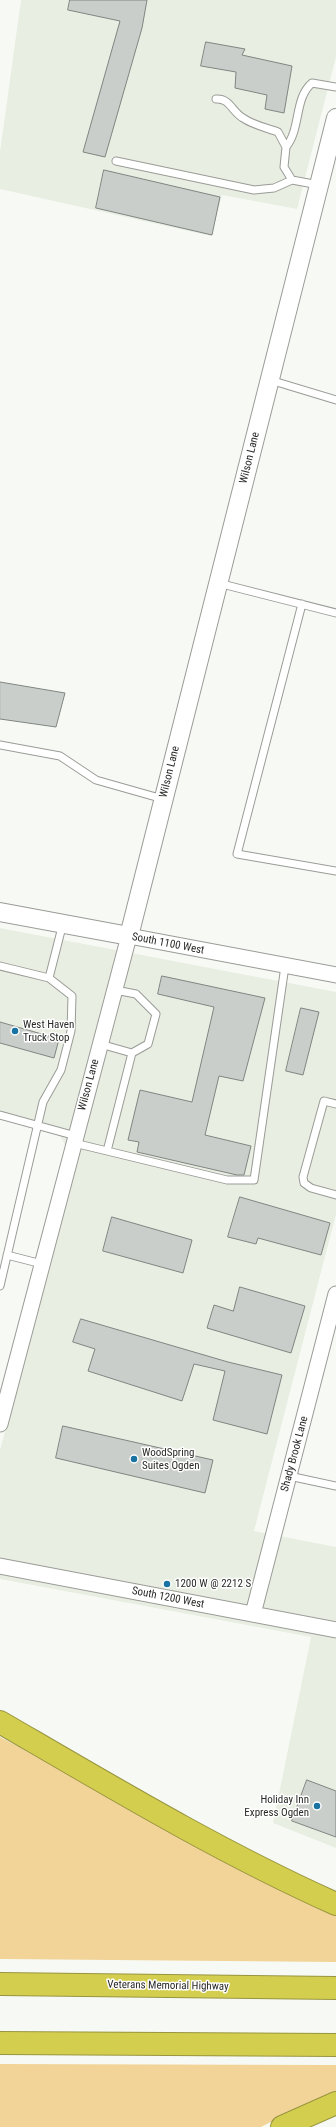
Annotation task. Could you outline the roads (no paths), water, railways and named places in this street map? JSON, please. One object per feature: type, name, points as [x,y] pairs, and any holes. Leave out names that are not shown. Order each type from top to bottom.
[{"type":"highway","points":[[0,1722],[286,1882],[336,1904]]},
{"type":"highway","name":"Veterans Memorial Highway","points":[[0,1984],[336,1988]]},
{"type":"highway","points":[[0,2043],[336,2044]]},
{"type":"highway","points":[[282,2127],[336,2103]]},
{"type":"street","name":"Wilson Lane","points":[[0,1424],[129,936],[336,118]]},
{"type":"street","name":"South 1100 West","points":[[0,912],[336,975]]},
{"type":"street","name":"Shady Brook Lane","points":[[253,1614],[336,1294]]},
{"type":"street","name":"South 1200 West","points":[[0,1566],[336,1630]]},
{"type":"lane","points":[[286,148],[290,143],[305,88],[312,83],[336,87]]},
{"type":"lane","points":[[216,99],[221,99],[227,102],[242,118],[278,132],[286,148],[284,167],[292,180]]},
{"type":"lane","points":[[116,161],[254,190],[274,188],[292,180],[319,185]]},
{"type":"lane","points":[[270,380],[336,400]]},
{"type":"lane","points":[[218,583],[336,613]]},
{"type":"lane","points":[[302,604],[237,854],[336,871]]},
{"type":"lane","points":[[0,745],[60,756],[96,780],[164,799]]},
{"type":"lane","points":[[49,978],[63,923]]},
{"type":"lane","points":[[0,966],[49,978],[72,996],[71,1031],[61,1070],[43,1102],[0,1286]]},
{"type":"lane","points":[[0,1115],[37,1126],[106,1151],[227,1180],[254,1180],[285,966]]},
{"type":"lane","points":[[100,1044],[132,1053],[148,1044],[156,1014],[136,994],[115,990]]},
{"type":"lane","points":[[106,1151],[132,1053]]},
{"type":"lane","points":[[336,1104],[324,1101],[302,1177],[304,1182],[311,1188],[336,1195]]},
{"type":"lane","points":[[7,1255],[42,1264]]},
{"type":"lane","points":[[289,1476],[336,1486]]},
{"type":"place","name":"West Haven Truck Stop","points":[[15,1031]]},
{"type":"place","name":"WoodSpring Suites Ogden","points":[[134,1459]]},
{"type":"place","name":"1200 W @ 2212 S","points":[[167,1584]]},
{"type":"place","name":"Holiday Inn Express Ogden","points":[[317,1806]]}]
